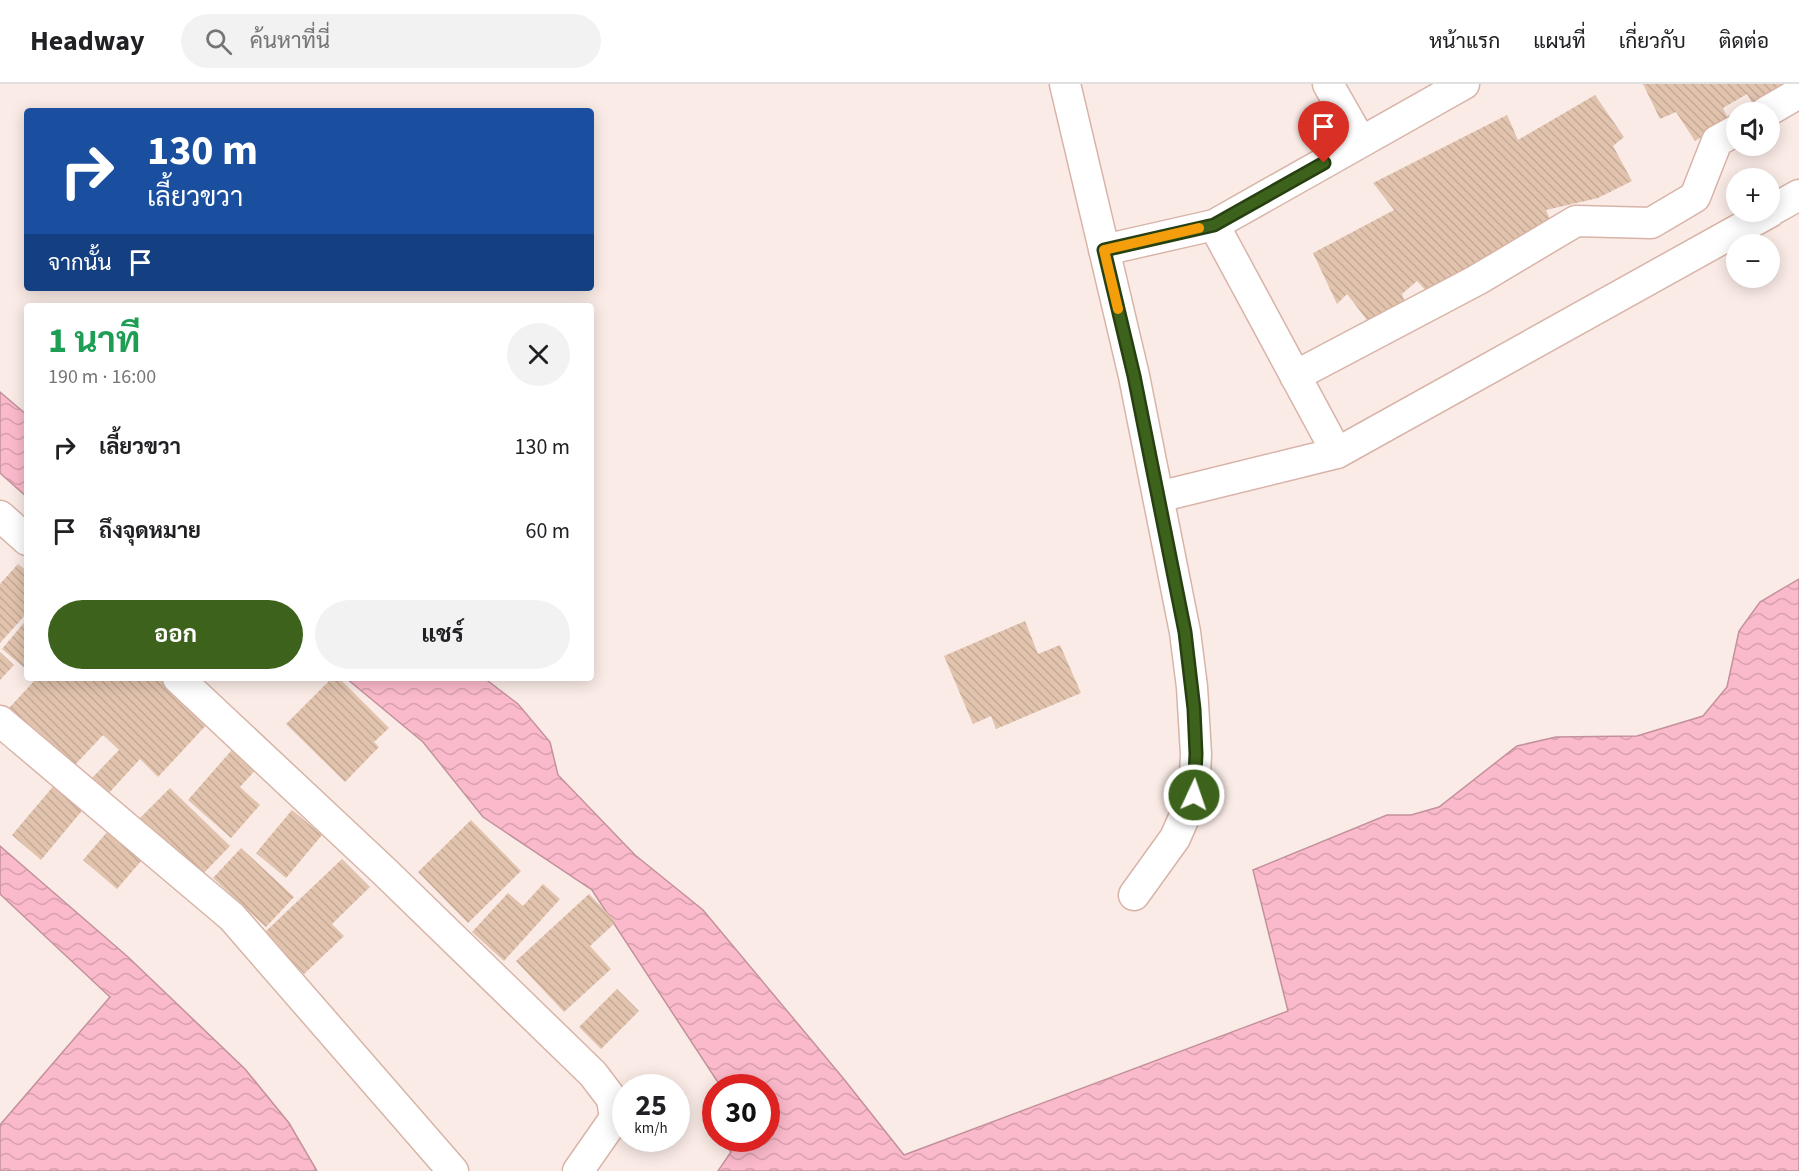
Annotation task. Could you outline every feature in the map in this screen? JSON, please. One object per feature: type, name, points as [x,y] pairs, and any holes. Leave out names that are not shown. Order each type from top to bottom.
[{"type":"street","points":[[1065,84],[1134,376],[1185,632],[1192,687],[1196,754],[1194,795],[1175,838],[1134,895]]},
{"type":"street","points":[[1328,84],[1361,142]]},
{"type":"street","points":[[1104,250],[1214,225],[1361,142],[1448,88]]},
{"type":"street","points":[[1780,104],[1799,93]]},
{"type":"street","points":[[1295,376],[1478,280],[1576,221],[1651,223],[1695,197],[1717,141],[1726,136]]},
{"type":"street","points":[[1780,205],[1799,195]]},
{"type":"street","points":[[1673,210],[1696,252]]},
{"type":"street","points":[[1158,497],[1336,453],[1750,222]]},
{"type":"street","points":[[1214,225],[1336,453]]},
{"type":"street","points":[[0,516],[24,537]]},
{"type":"street","points":[[181,681],[385,872],[593,1074],[612,1099],[615,1118],[578,1171]]},
{"type":"street","points":[[0,721],[232,917],[453,1171]]},
{"type":"water","points":[[0,392],[24,412],[24,494],[0,473]]},
{"type":"water","points":[[1799,579],[1799,1171],[718,1171],[731,1152],[780,1152],[780,1074],[712,1074],[592,890],[483,817],[423,742],[350,681],[488,681],[518,704],[550,742],[558,775],[635,855],[703,910],[904,1155],[1288,1011],[1253,870],[1387,815],[1411,815],[1439,807],[1517,746],[1556,737],[1637,736],[1703,716],[1727,687],[1739,631],[1760,602]]},
{"type":"water","points":[[0,846],[128,957],[245,1069],[289,1123],[317,1171],[0,1171],[0,1125],[110,997],[0,894]]},
{"type":"building","points":[[1643,84],[1797,84],[1766,102],[1752,102],[1747,94],[1733,102],[1726,102],[1726,106],[1723,108],[1726,123],[1695,141],[1676,112],[1660,119]]},
{"type":"building","points":[[1595,95],[1624,137],[1613,146],[1632,181],[1598,198],[1546,210],[1552,224],[1432,297],[1417,281],[1402,294],[1407,308],[1370,324],[1347,294],[1337,304],[1313,253],[1394,210],[1373,183],[1507,115],[1518,140]]},
{"type":"building","points":[[18,564],[24,569],[24,616],[0,643],[0,584]]},
{"type":"building","points":[[1025,621],[1038,654],[1060,645],[1081,693],[996,729],[991,716],[973,724],[944,656]]},
{"type":"building","points":[[24,623],[24,667],[2,649]]},
{"type":"building","points":[[0,652],[14,665],[0,680]]},
{"type":"building","points":[[34,681],[168,681],[211,720],[158,777],[140,759],[108,794],[92,778],[119,750],[103,735],[73,767],[9,708]]},
{"type":"building","points":[[329,681],[342,681],[389,728],[374,742],[379,747],[345,782],[286,724]]},
{"type":"building","points":[[238,743],[262,763],[240,787],[260,805],[231,838],[188,800]]},
{"type":"building","points":[[56,783],[85,807],[41,860],[12,835]]},
{"type":"building","points":[[170,788],[230,846],[201,876],[140,818]]},
{"type":"building","points":[[292,810],[322,835],[286,878],[256,853]]},
{"type":"building","points":[[471,820],[521,871],[468,923],[418,872]]},
{"type":"building","points":[[108,831],[142,860],[117,889],[83,860]]},
{"type":"building","points":[[241,848],[294,897],[266,927],[213,878]]},
{"type":"building","points":[[342,859],[370,887],[332,924],[344,936],[304,974],[264,933]]},
{"type":"building","points":[[543,884],[560,899],[504,961],[472,932],[508,893],[523,906]]},
{"type":"building","points":[[589,894],[616,922],[590,946],[611,969],[564,1012],[516,961]]},
{"type":"building","points":[[617,989],[639,1011],[601,1049],[579,1027]]},
{"type":"slow traffic","points":[[1118,309],[1104,250],[1199,228]]},
{"type":"route","points":[[1194,795],[1196,754],[1194,709],[1185,632],[1134,376],[1104,250],[1214,225],[1324,163]]}]
